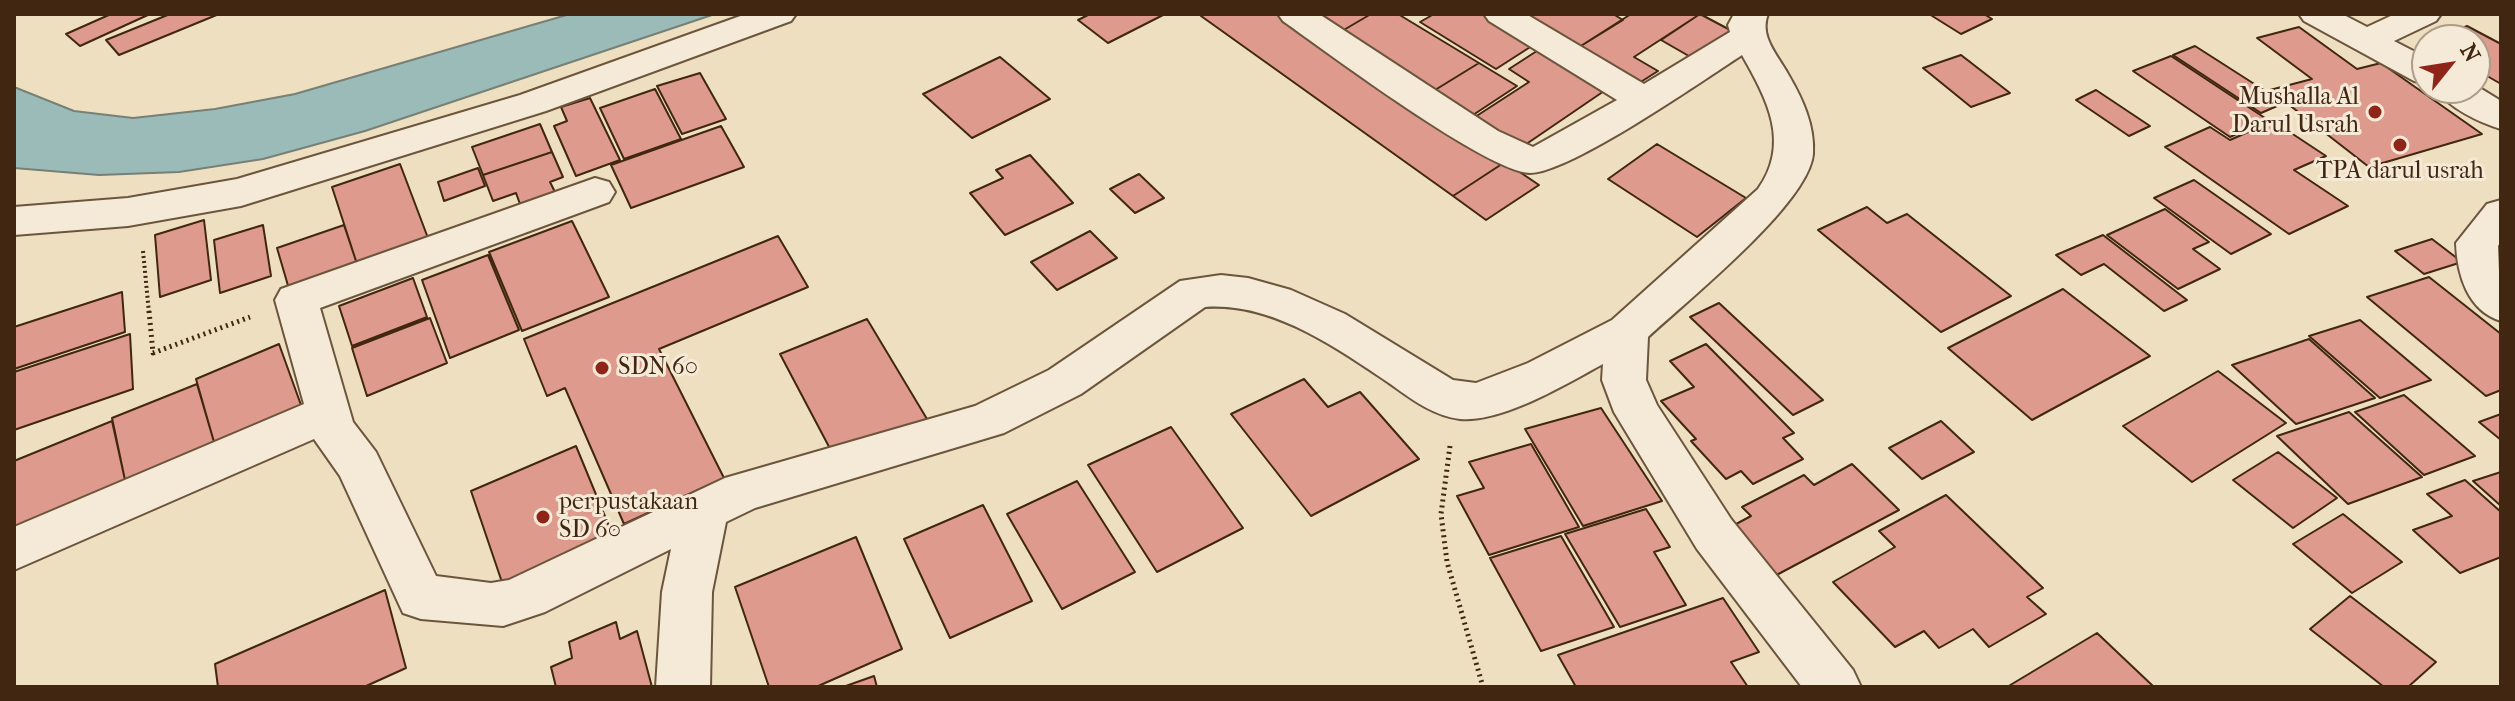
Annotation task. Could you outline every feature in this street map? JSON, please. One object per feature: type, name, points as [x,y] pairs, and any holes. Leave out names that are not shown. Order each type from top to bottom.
[{"type":"street","points":[[14,221],[140,212],[241,192],[533,103],[779,14]]},
{"type":"street","points":[[595,192],[296,300],[331,427],[359,465],[421,597],[501,606],[742,492],[988,420],[1065,382],[1195,292],[1216,288],[1259,297],[1300,312],[1460,402],[1485,399],[1519,386],[1627,331],[1772,199],[1789,174],[1795,144],[1787,109],[1743,22],[1642,99],[1582,138],[1543,158],[1529,160],[1484,140],[1295,14]]},
{"type":"street","points":[[1501,14],[1642,99]]},
{"type":"street","points":[[2316,14],[2411,64]]},
{"type":"street","points":[[2367,40],[2424,14]]},
{"type":"street","points":[[2479,104],[2501,117]]},
{"type":"street","points":[[2501,214],[2477,243],[2478,269],[2484,287],[2501,305]]},
{"type":"street","points":[[1627,331],[1624,380],[1637,412],[1714,534],[1834,687]]},
{"type":"street","points":[[14,549],[329,413]]},
{"type":"street","points":[[683,687],[687,592],[705,508]]},
{"type":"path","points":[[140,212],[153,353],[296,300]]},
{"type":"path","points":[[1460,402],[1450,441],[1441,514],[1447,562],[1483,687]]},
{"type":"water","points":[[570,14],[715,14],[365,131],[263,159],[179,172],[99,175],[14,168],[14,87],[74,111],[133,118],[215,109],[295,94]]},
{"type":"building","points":[[111,14],[150,14],[80,46],[66,34]]},
{"type":"building","points":[[170,14],[219,14],[119,55],[106,40]]},
{"type":"building","points":[[1090,14],[1165,14],[1108,43],[1078,20]]},
{"type":"building","points":[[1288,14],[1505,162],[1453,196],[1201,16]]},
{"type":"building","points":[[1315,14],[1371,14],[1342,31]]},
{"type":"building","points":[[1371,14],[1398,14],[1479,63],[1435,90],[1342,31]]},
{"type":"building","points":[[1434,14],[1491,14],[1538,42],[1496,69],[1420,22]]},
{"type":"building","points":[[1515,14],[1613,14],[1623,20],[1576,49]]},
{"type":"building","points":[[1631,14],[1700,14],[1634,57],[1658,71],[1636,85],[1576,49]]},
{"type":"building","points":[[1700,14],[1734,32],[1694,59],[1661,40]]},
{"type":"building","points":[[1929,14],[1984,14],[1992,19],[1961,34]]},
{"type":"building","name":"Mushalla Al Darul Usrah","points":[[2299,27],[2357,69],[2381,63],[2411,84],[2411,104],[2439,104],[2482,134],[2369,167],[2270,90],[2312,79],[2257,38]]},
{"type":"building","points":[[2491,39],[2501,44],[2501,84],[2491,78]]},
{"type":"building","points":[[2195,46],[2284,103],[2261,113],[2173,55]]},
{"type":"building","points":[[1543,47],[1610,87],[1522,147],[1475,117],[1529,82],[1509,69]]},
{"type":"building","points":[[1961,55],[2010,93],[1971,107],[1923,68]]},
{"type":"building","points":[[2171,56],[2268,120],[2230,137],[2133,71]]},
{"type":"building","points":[[1000,57],[1050,99],[972,138],[923,94]]},
{"type":"building","points":[[1479,63],[1517,86],[1473,115],[1435,90]]},
{"type":"building","points":[[700,73],[726,119],[682,134],[657,86]]},
{"type":"building","points":[[655,89],[681,139],[624,159],[600,108]]},
{"type":"building","points":[[2096,90],[2150,126],[2129,136],[2076,100]]},
{"type":"building","points":[[590,98],[620,160],[576,176],[554,126],[567,121],[561,107]]},
{"type":"building","points":[[2273,121],[2326,156],[2294,170],[2348,206],[2289,234],[2165,147],[2210,127],[2230,140]]},
{"type":"building","points":[[540,124],[552,152],[483,175],[472,147]]},
{"type":"building","points":[[721,126],[744,167],[631,208],[611,165]]},
{"type":"building","points":[[1657,144],[1746,198],[1697,237],[1608,179]]},
{"type":"building","points":[[552,152],[563,177],[550,182],[555,192],[520,204],[516,193],[493,201],[483,175]]},
{"type":"building","points":[[1030,155],[1073,203],[1005,235],[970,193],[1003,178],[996,170]]},
{"type":"building","points":[[1505,162],[1539,185],[1486,220],[1453,196]]},
{"type":"building","points":[[400,164],[428,238],[357,264],[332,187]]},
{"type":"building","points":[[478,168],[485,186],[444,201],[438,182]]},
{"type":"building","points":[[1139,174],[1164,198],[1135,213],[1110,189]]},
{"type":"building","points":[[2194,180],[2271,234],[2231,254],[2154,198]]},
{"type":"building","points":[[1867,207],[1887,223],[1907,214],[2011,296],[1941,332],[1818,230]]},
{"type":"building","points":[[2165,209],[2209,242],[2193,249],[2220,269],[2178,289],[2107,235]]},
{"type":"building","points":[[204,220],[211,280],[160,297],[155,235]]},
{"type":"building","points":[[572,221],[609,297],[522,331],[489,252]]},
{"type":"building","points":[[263,225],[271,276],[220,293],[214,240]]},
{"type":"building","points":[[344,225],[357,264],[289,289],[277,248]]},
{"type":"building","points":[[1090,231],[1117,258],[1057,290],[1031,262]]},
{"type":"building","points":[[2103,235],[2187,300],[2164,311],[2104,264],[2081,275],[2056,255]]},
{"type":"building","name":"SDN 60","points":[[778,236],[808,287],[659,349],[724,478],[624,524],[565,388],[547,396],[524,339]]},
{"type":"building","points":[[2432,239],[2462,262],[2424,274],[2395,251]]},
{"type":"building","points":[[488,255],[519,330],[450,358],[422,280]]},
{"type":"building","points":[[2429,277],[2501,334],[2501,390],[2486,396],[2367,297]]},
{"type":"building","points":[[413,278],[427,317],[352,346],[339,306]]},
{"type":"building","points":[[2063,289],[2150,356],[2032,420],[1948,348]]},
{"type":"building","points":[[122,292],[125,332],[14,369],[14,327]]},
{"type":"building","points":[[1719,303],[1823,400],[1793,415],[1690,317]]},
{"type":"building","points":[[430,318],[447,363],[367,396],[352,348]]},
{"type":"building","points":[[867,319],[927,419],[836,460],[780,354]]},
{"type":"building","points":[[2360,320],[2431,380],[2380,398],[2309,336]]},
{"type":"building","points":[[130,334],[133,389],[14,430],[14,372]]},
{"type":"building","points":[[2309,339],[2375,398],[2296,424],[2232,365]]},
{"type":"building","points":[[279,344],[301,405],[214,442],[196,379]]},
{"type":"building","points":[[1706,344],[1794,433],[1783,438],[1803,459],[1753,484],[1741,471],[1726,479],[1691,441],[1696,439],[1661,401],[1694,387],[1670,361]]},
{"type":"building","points":[[2218,371],[2286,423],[2192,482],[2123,426]]},
{"type":"building","points":[[1304,379],[1328,407],[1360,392],[1419,459],[1311,516],[1231,414]]},
{"type":"building","points":[[197,384],[214,442],[125,480],[112,418]]},
{"type":"building","points":[[2404,395],[2475,456],[2424,475],[2355,412]]},
{"type":"building","points":[[1601,408],[1662,501],[1583,526],[1525,429]]},
{"type":"building","points":[[2349,412],[2422,477],[2348,504],[2277,436]]},
{"type":"building","points":[[2501,414],[2501,440],[2479,422]]},
{"type":"building","points":[[112,421],[125,480],[14,527],[14,461]]},
{"type":"building","points":[[1941,421],[1974,452],[1922,479],[1889,448]]},
{"type":"building","points":[[1171,427],[1243,528],[1157,572],[1088,465]]},
{"type":"building","points":[[1531,444],[1579,527],[1489,555],[1457,496],[1484,488],[1469,462]]},
{"type":"building","name":"perpustakaan SD 60","points":[[576,446],[616,543],[506,594],[471,491]]},
{"type":"building","points":[[2278,452],[2337,498],[2293,528],[2233,480]]},
{"type":"building","points":[[1852,464],[1899,510],[1769,579],[1725,530],[1751,516],[1742,507],[1804,475],[1814,485]]},
{"type":"building","points":[[2501,472],[2501,506],[2473,481]]},
{"type":"building","points":[[2465,480],[2501,512],[2501,557],[2460,573],[2413,530],[2452,516],[2427,494]]},
{"type":"building","points":[[1077,481],[1135,572],[1062,609],[1007,514]]},
{"type":"building","points":[[1946,495],[2043,588],[2027,597],[2046,614],[1989,647],[1973,629],[1939,648],[1924,631],[1895,647],[1833,582],[1895,547],[1879,531]]},
{"type":"building","points":[[983,505],[1032,601],[950,638],[904,539]]},
{"type":"building","points":[[1646,509],[1670,547],[1654,552],[1686,605],[1620,627],[1565,534]]},
{"type":"building","points":[[2343,514],[2402,562],[2352,593],[2293,544]]},
{"type":"building","points":[[1561,536],[1614,627],[1541,651],[1490,558]]},
{"type":"building","points":[[856,537],[902,649],[816,687],[769,687],[735,587]]},
{"type":"building","points":[[385,590],[406,668],[364,687],[218,687],[215,664]]},
{"type":"building","points":[[2350,596],[2436,662],[2408,687],[2384,687],[2310,629]]},
{"type":"building","points":[[1723,598],[1759,652],[1731,662],[1748,687],[1576,687],[1558,655]]},
{"type":"building","points":[[616,622],[620,639],[637,631],[652,687],[556,687],[551,667],[572,658],[569,642]]},
{"type":"building","points":[[2097,633],[2154,687],[2007,687]]},
{"type":"building","points":[[874,676],[877,687],[843,687]]},
{"type":"place","name":"Mushalla Al Darul Usrah","points":[[2375,112]]},
{"type":"place","name":"TPA darul usrah","points":[[2400,145]]},
{"type":"place","name":"SDN 60","points":[[602,368]]},
{"type":"place","name":"perpustakaan SD 60","points":[[543,517]]}]
